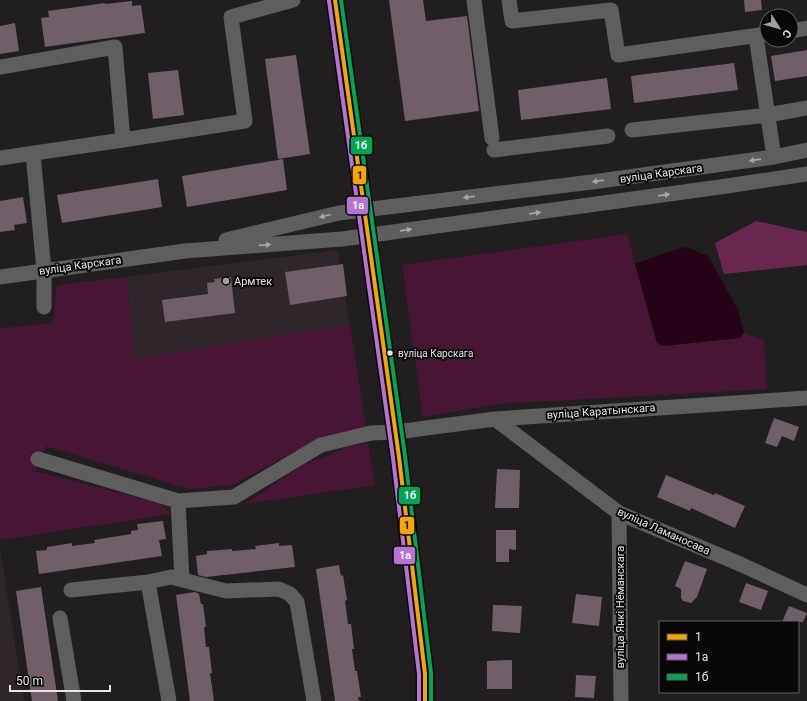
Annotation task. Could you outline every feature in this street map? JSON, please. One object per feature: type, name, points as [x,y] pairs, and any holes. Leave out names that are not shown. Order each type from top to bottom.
[{"type":"street","points":[[0,158],[245,121],[231,17],[293,0]]},
{"type":"street","points":[[335,0],[367,236],[396,432],[424,667],[425,701]]},
{"type":"street","points":[[474,0],[493,144],[608,136]]},
{"type":"street","points":[[509,0],[512,21],[612,10],[618,55],[759,35]]},
{"type":"street","points":[[0,67],[115,47],[123,140]]},
{"type":"street","points":[[762,48],[768,115],[774,157]]},
{"type":"street","points":[[632,130],[768,115],[807,108]]},
{"type":"street","name":"вуліца Карскага","points":[[185,251],[339,212],[592,182],[774,157],[807,150]]},
{"type":"street","points":[[33,154],[44,270],[44,307]]},
{"type":"street","name":"вуліца Карскага","points":[[0,277],[185,251],[367,236],[807,174]]},
{"type":"street","points":[[800,398],[807,405]]},
{"type":"street","name":"вуліца Каратынскага","points":[[178,501],[234,497],[321,445],[371,433],[396,432],[495,419],[800,398]]},
{"type":"street","name":"вуліца Ламаносава","points":[[495,419],[619,513],[740,564],[807,595]]},
{"type":"street","points":[[38,459],[178,501],[182,580]]},
{"type":"street","name":"вуліца Янкі Нёманскага","points":[[619,513],[621,701]]},
{"type":"street","points":[[71,590],[148,582],[171,577],[226,592],[279,590],[290,594],[297,602],[314,701]]},
{"type":"street","points":[[148,582],[169,701]]},
{"type":"street","points":[[60,618],[74,701]]},
{"type":"shaded area","points":[[756,221],[807,232],[807,265],[724,274],[715,243]]},
{"type":"shaded area","points":[[628,234],[657,343],[664,346],[740,338],[744,333],[764,340],[767,389],[497,404],[423,417],[402,265]]},
{"type":"shaded area","points":[[686,247],[708,256],[738,310],[744,333],[740,338],[664,346],[657,343],[635,264]]},
{"type":"shaded area","points":[[337,250],[350,324],[134,359],[126,277]]},
{"type":"shaded area","points":[[126,277],[135,359],[350,324],[366,429],[325,435],[233,485],[189,489],[46,446],[35,471],[159,503],[171,514],[0,540],[0,328],[53,323],[57,285]]},
{"type":"shaded area","points":[[368,443],[375,485],[245,504],[301,466],[348,447]]},
{"type":"shaded area","points":[[0,548],[24,701],[0,701]]},
{"type":"building","points":[[389,0],[423,0],[426,21],[467,16],[479,111],[405,121]]},
{"type":"building","points":[[744,0],[761,0],[762,8],[759,8],[759,10],[745,12]]},
{"type":"building","points":[[132,1],[132,6],[141,5],[145,33],[45,47],[41,18],[49,17],[48,11],[105,3]]},
{"type":"building","points":[[15,23],[19,51],[0,54],[0,26]]},
{"type":"building","points":[[807,50],[807,76],[775,81],[771,56]]},
{"type":"building","points":[[296,55],[310,154],[278,159],[265,59]]},
{"type":"building","points":[[734,63],[738,90],[634,103],[631,76]]},
{"type":"building","points":[[178,70],[184,115],[153,119],[148,73]]},
{"type":"building","points":[[607,78],[611,109],[521,120],[518,90]]},
{"type":"building","points":[[283,159],[287,190],[187,207],[182,176]]},
{"type":"building","points":[[158,179],[162,207],[62,223],[57,195]]},
{"type":"building","points":[[23,197],[27,223],[14,225],[15,230],[0,232],[0,201]]},
{"type":"building","points":[[343,264],[347,296],[290,305],[285,272]]},
{"type":"building","points":[[231,277],[235,313],[165,322],[162,300],[208,294],[207,283],[215,282],[214,279]]},
{"type":"building","points":[[774,418],[799,427],[794,441],[782,436],[777,447],[765,443]]},
{"type":"building","points":[[497,469],[520,470],[519,508],[495,508]]},
{"type":"building","points":[[666,475],[745,506],[735,528],[691,508],[690,511],[657,497]]},
{"type":"building","points":[[163,521],[166,539],[159,540],[162,556],[39,574],[36,551],[47,550],[47,547],[72,543],[72,546],[95,543],[94,540],[131,534],[131,531],[138,530],[137,524]]},
{"type":"building","points":[[496,530],[516,530],[516,550],[509,549],[509,562],[496,562]]},
{"type":"building","points":[[279,543],[279,546],[292,545],[295,567],[206,577],[198,575],[196,556],[207,554],[207,551],[256,549],[255,546]]},
{"type":"building","points":[[685,561],[707,569],[697,597],[691,603],[683,601],[681,598],[681,589],[675,586]]},
{"type":"building","points":[[339,565],[341,576],[343,575],[347,600],[345,601],[348,624],[351,624],[355,671],[357,671],[361,697],[358,697],[359,701],[335,701],[316,569]]},
{"type":"building","points":[[746,583],[768,591],[761,610],[739,602]]},
{"type":"building","points":[[41,587],[58,701],[32,701],[16,591]]},
{"type":"building","points":[[195,592],[199,594],[201,604],[203,604],[206,627],[204,627],[206,647],[209,647],[212,673],[210,673],[214,701],[190,701],[176,595]]},
{"type":"building","points":[[576,594],[602,597],[599,626],[572,623]]},
{"type":"building","points":[[493,605],[522,606],[520,633],[492,631]]},
{"type":"building","points":[[789,606],[807,613],[803,622],[782,621]]},
{"type":"building","points":[[512,660],[512,689],[487,689],[487,661]]},
{"type":"building","points":[[576,675],[596,676],[594,698],[575,697]]},
{"type":"transit line","name":"1","points":[[335,0],[399,457],[425,674],[425,701]]},
{"type":"transit line","name":"1б","points":[[341,0],[405,456],[431,673],[431,701]]},
{"type":"transit line","name":"1а","points":[[329,1],[393,458],[419,674],[419,701]]},
{"type":"place","name":"Армтек","points":[[226,281]]},
{"type":"place","name":"вуліца Карскага","points":[[390,353]]}]
